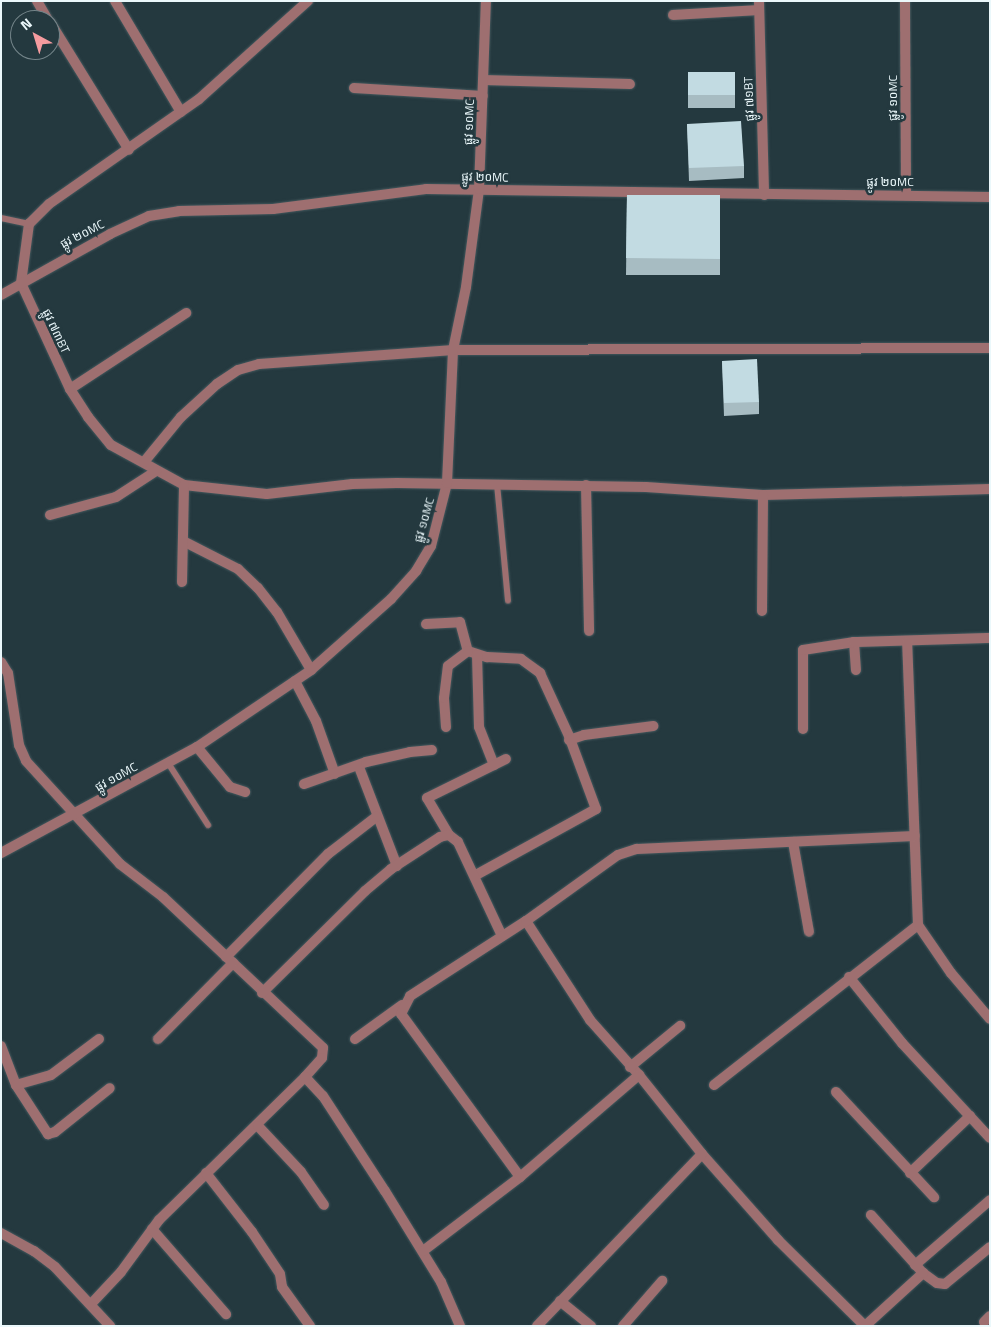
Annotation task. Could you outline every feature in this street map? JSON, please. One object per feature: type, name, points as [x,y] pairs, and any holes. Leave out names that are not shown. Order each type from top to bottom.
[{"type":"street","points":[[115,1],[181,112]]},
{"type":"street","name":"ផ្លូវ ១០MC","points":[[1,853],[197,747],[311,670],[354,636],[416,571],[431,546],[447,483],[453,350],[466,288],[479,189],[486,1]]},
{"type":"street","name":"ផ្លូវ ១០MC","points":[[904,1],[906,194]]},
{"type":"street","points":[[21,283],[29,224],[70,188],[129,150],[181,112],[302,3]]},
{"type":"street","points":[[673,15],[759,6]]},
{"type":"street","name":"ផ្លូវ ៧១BT","points":[[759,6],[764,196]]},
{"type":"street","points":[[60,39],[129,150]]},
{"type":"street","points":[[483,80],[630,84]]},
{"type":"street","points":[[354,88],[483,96]]},
{"type":"street","name":"ផ្លូវ ២០MC","points":[[1,295],[110,234],[149,216],[178,211],[273,209],[426,189],[764,196],[906,194],[990,197]]},
{"type":"street","name":"ផ្លូវ ៧៣BT","points":[[21,283],[70,389],[110,445],[184,485],[267,494],[352,484],[447,483],[586,486],[763,495],[990,489]]},
{"type":"street","points":[[70,389],[186,313]]},
{"type":"street","points":[[144,462],[181,417],[217,384],[238,370],[259,364],[453,350],[990,348]]},
{"type":"street","points":[[50,515],[116,497],[156,471]]},
{"type":"street","points":[[182,582],[184,485]]},
{"type":"street","points":[[586,486],[589,631]]},
{"type":"street","points":[[762,611],[763,495]]},
{"type":"street","points":[[183,541],[238,569],[258,588],[277,612],[311,670]]},
{"type":"street","points":[[426,624],[460,622],[472,653],[479,727],[494,765]]},
{"type":"street","points":[[802,729],[803,650],[854,642],[907,642],[990,638]]},
{"type":"street","points":[[854,642],[856,670]]},
{"type":"street","points":[[907,642],[918,925],[951,973],[990,1019]]},
{"type":"street","points":[[446,727],[444,698],[448,666],[472,653],[529,663],[540,673],[596,809],[476,875]]},
{"type":"street","points":[[1,662],[8,673],[18,735],[26,762],[120,864],[163,897],[262,993],[323,1048],[322,1058],[305,1077],[258,1126],[206,1173],[152,1229],[121,1272],[91,1304]]},
{"type":"street","points":[[295,681],[316,721],[335,774]]},
{"type":"street","points":[[569,740],[584,735],[653,726]]},
{"type":"street","points":[[197,747],[230,788],[245,792]]},
{"type":"street","points":[[304,784],[358,767],[366,762],[410,752],[432,750]]},
{"type":"street","points":[[502,936],[476,875],[458,842],[449,835],[427,798],[506,759]]},
{"type":"street","points":[[358,767],[376,817],[397,866]]},
{"type":"street","points":[[158,1039],[328,854],[376,817]]},
{"type":"street","points":[[262,993],[365,892],[397,866],[440,837],[449,835]]},
{"type":"street","points":[[355,1039],[402,1005],[410,996],[526,921],[618,855],[637,849],[915,836]]},
{"type":"street","points":[[793,842],[809,932]]},
{"type":"street","points":[[526,921],[590,1020],[630,1067],[640,1075],[702,1154],[778,1240],[865,1326],[923,1273]]},
{"type":"street","points":[[714,1085],[848,977],[918,925]]},
{"type":"street","points":[[848,977],[902,1043],[990,1138]]},
{"type":"street","points":[[402,1005],[401,1014],[407,1025],[520,1177]]},
{"type":"street","points":[[630,1067],[680,1026]]},
{"type":"street","points":[[16,1085],[51,1075],[100,1040]]},
{"type":"street","points":[[1,1046],[16,1085],[48,1134],[55,1132],[110,1088]]},
{"type":"street","points":[[422,1251],[520,1177],[640,1075]]},
{"type":"street","points":[[305,1077],[323,1096],[422,1251],[460,1326]]},
{"type":"street","points":[[836,1092],[910,1174],[934,1197]]},
{"type":"street","points":[[910,1174],[970,1116]]},
{"type":"street","points":[[258,1126],[301,1172],[324,1205]]},
{"type":"street","points":[[536,1326],[702,1154]]},
{"type":"street","points":[[206,1173],[252,1232],[280,1274],[282,1287],[305,1324]]},
{"type":"street","points":[[915,1265],[990,1200]]},
{"type":"street","points":[[871,1216],[915,1265],[937,1283],[945,1284],[990,1247]]},
{"type":"street","points":[[152,1229],[226,1314]]},
{"type":"street","points":[[1,1233],[34,1251],[91,1304],[110,1326]]},
{"type":"street","points":[[623,1326],[662,1280]]},
{"type":"street","points":[[560,1300],[591,1326]]},
{"type":"lane","points":[[1,218],[29,224]]},
{"type":"lane","points":[[497,484],[508,600]]},
{"type":"lane","points":[[168,763],[208,825]]},
{"type":"building","points":[[688,72],[735,72],[735,95],[688,95]]},
{"type":"building","points":[[741,121],[744,166],[689,168],[687,124]]},
{"type":"building","points":[[627,195],[720,195],[720,259],[626,258]]},
{"type":"building","points":[[757,359],[759,402],[724,403],[722,361]]}]
